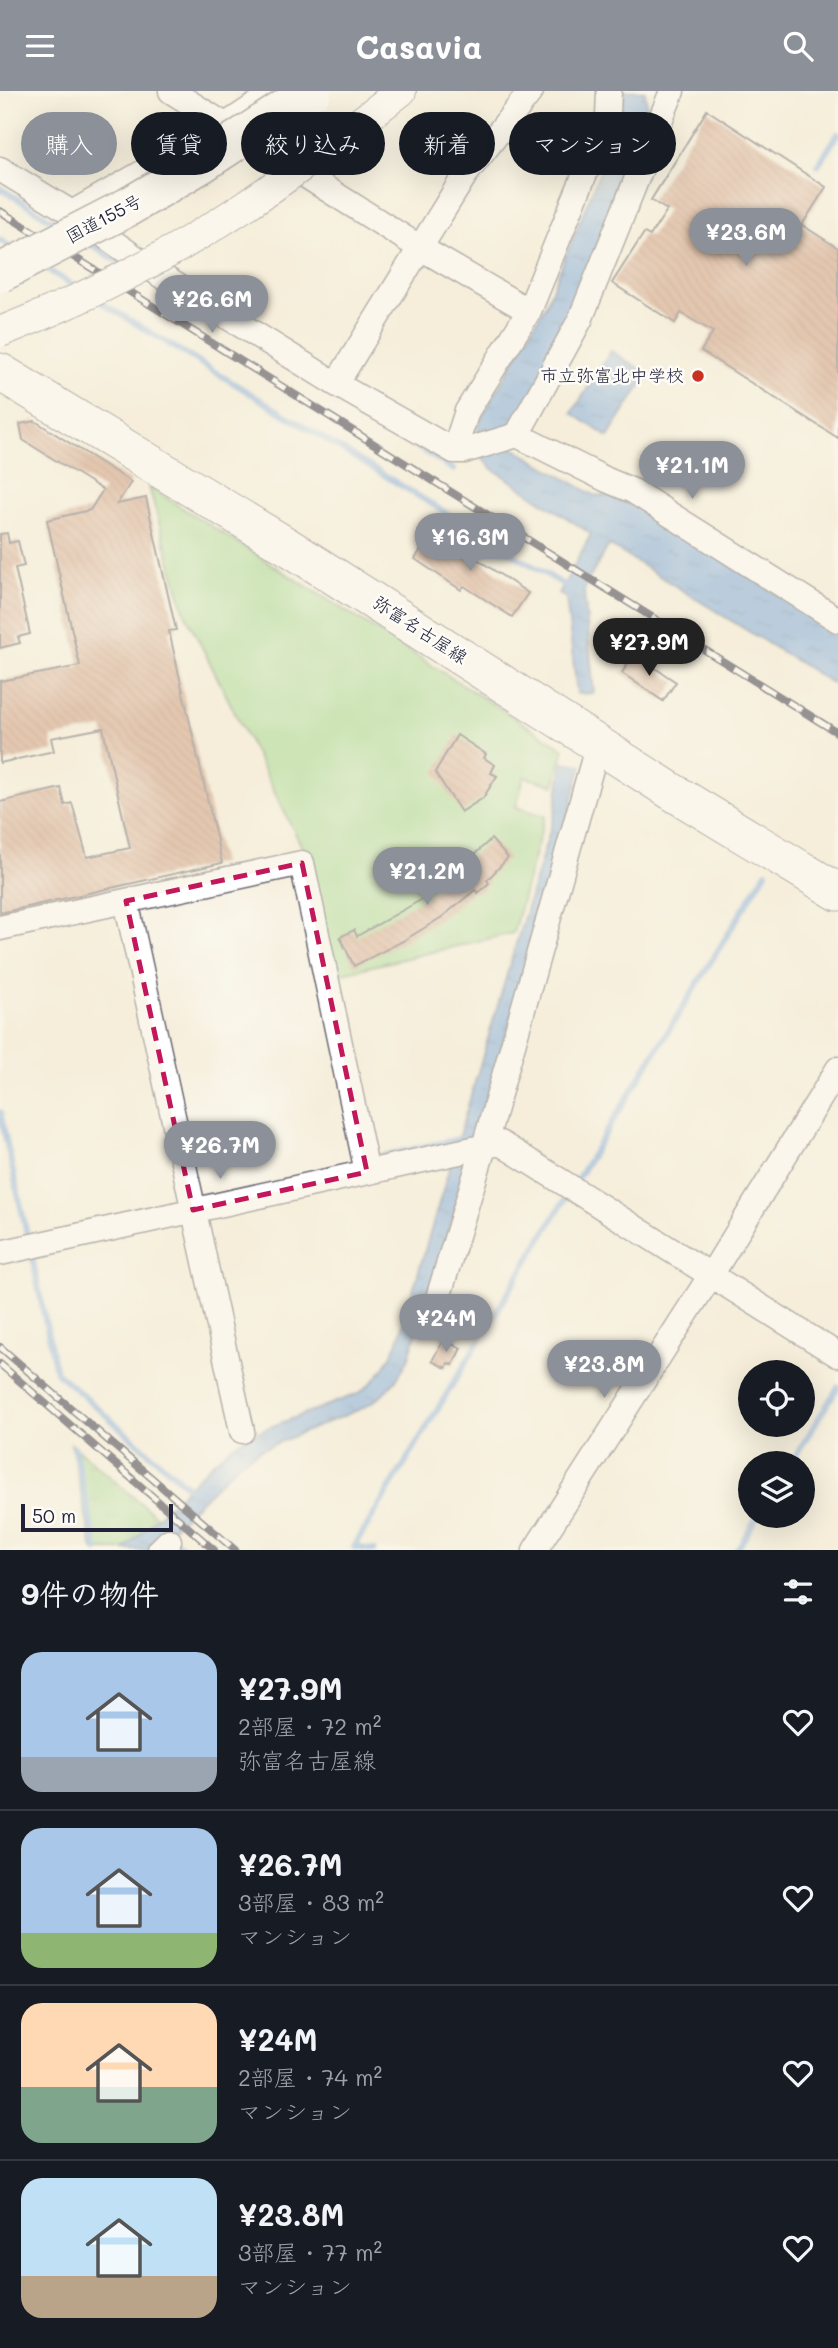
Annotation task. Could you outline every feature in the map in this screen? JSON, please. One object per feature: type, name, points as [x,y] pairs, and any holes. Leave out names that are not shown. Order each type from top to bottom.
[{"type":"highway","name":"国道155号","points":[[0,273],[149,195],[269,121],[312,91]]},
{"type":"main road","name":"弥富名古屋線","points":[[0,372],[290,548],[694,806],[838,892]]},
{"type":"street","points":[[171,91],[205,112]]},
{"type":"street","points":[[227,124],[277,91]]},
{"type":"street","points":[[0,332],[69,304],[163,256],[248,205],[401,91]]},
{"type":"street","points":[[336,384],[466,175],[531,91]]},
{"type":"street","points":[[462,450],[467,411],[529,311],[608,117],[609,91]]},
{"type":"street","points":[[515,436],[580,320],[671,91]]},
{"type":"street","points":[[227,126],[419,247],[529,311]]},
{"type":"street","points":[[0,169],[72,213],[163,277],[336,384],[462,450],[515,436],[633,491],[838,619]]},
{"type":"street","points":[[72,213],[138,175]]},
{"type":"street","points":[[432,1321],[598,744]]},
{"type":"street","points":[[0,928],[302,863],[368,1172]]},
{"type":"street","points":[[126,901],[242,1431]]},
{"type":"street","points":[[535,1550],[711,1275],[838,1069]]},
{"type":"street","points":[[0,1253],[500,1143],[838,1355]]},
{"type":"highlighted area","points":[[302,863],[367,1172],[193,1210],[126,901]]},
{"type":"green space","points":[[149,487],[564,749],[554,785],[524,777],[516,807],[545,816],[513,933],[330,976],[305,853],[185,613]]},
{"type":"green space","points":[[71,1444],[158,1518],[124,1550],[93,1550]]},
{"type":"water","points":[[618,91],[645,91],[648,112],[621,112]]},
{"type":"water","points":[[599,175],[628,175],[570,319],[510,446],[594,495],[622,497],[838,633],[838,687],[609,545],[584,591],[594,693],[577,694],[566,598],[559,594],[591,534],[493,469],[477,448],[478,424],[546,304]]},
{"type":"water","points":[[611,351],[648,374],[608,437],[572,413]]},
{"type":"water","points":[[563,762],[582,765],[471,1160],[408,1360],[397,1379],[380,1397],[363,1408],[260,1450],[239,1463],[150,1550],[124,1550],[232,1446],[249,1435],[357,1394],[376,1378],[389,1359],[397,1344],[555,813]]},
{"type":"building","points":[[707,110],[826,187],[802,225],[838,248],[838,438],[701,351],[713,332],[681,313],[675,323],[612,283],[644,233],[650,236],[667,210],[651,200],[667,175],[676,175],[676,160]]},
{"type":"building","points":[[35,421],[131,482],[117,504],[146,498],[176,630],[169,631],[222,863],[0,913],[0,802],[61,788],[65,805],[72,803],[87,857],[130,848],[103,728],[51,738],[54,751],[0,763],[0,681],[80,666],[47,520],[90,510],[103,490],[23,440],[20,424]]},
{"type":"building","points":[[433,530],[448,540],[451,536],[465,545],[462,549],[528,593],[512,617],[464,586],[461,590],[415,559]]},
{"type":"building","points":[[7,533],[9,543],[18,541],[24,566],[15,568],[30,634],[18,637],[20,643],[0,648],[0,534]]},
{"type":"building","points":[[634,654],[676,682],[663,701],[622,673]]},
{"type":"building","points":[[457,735],[486,754],[484,758],[495,765],[491,773],[497,776],[483,798],[461,812],[435,772]]},
{"type":"building","points":[[491,839],[508,858],[487,880],[489,883],[478,893],[475,890],[442,917],[403,941],[354,966],[340,937],[354,930],[357,936],[419,901],[443,884]]},
{"type":"building","points":[[443,1340],[461,1348],[453,1365],[448,1363],[446,1368],[432,1361]]},
{"type":"waterway","points":[[818,165],[838,134]]},
{"type":"waterway","points":[[0,188],[63,227]]},
{"type":"waterway","points":[[0,240],[16,250]]},
{"type":"waterway","points":[[87,242],[125,266]]},
{"type":"waterway","points":[[43,267],[79,289]]},
{"type":"waterway","points":[[97,300],[569,588]]},
{"type":"waterway","points":[[355,408],[454,470]]},
{"type":"waterway","points":[[576,1181],[766,872]]},
{"type":"waterway","points":[[0,1112],[28,1239]]},
{"type":"waterway","points":[[377,1157],[464,1138]]},
{"type":"waterway","points":[[374,1550],[354,1547],[565,1199]]},
{"type":"waterway","points":[[31,1252],[56,1372],[194,1492]]},
{"type":"waterway","points":[[798,1451],[838,1387]]},
{"type":"waterway","points":[[74,1447],[97,1550]]},
{"type":"waterway","points":[[737,1550],[750,1528]]},
{"type":"waterway","points":[[174,1540],[186,1550]]},
{"type":"railway","points":[[0,211],[838,733]]},
{"type":"railway","points":[[0,1347],[235,1550]]},
{"type":"railway","points":[[0,1364],[214,1550]]},
{"type":"place","name":"市立弥富北中学校","points":[[698,376]]}]
